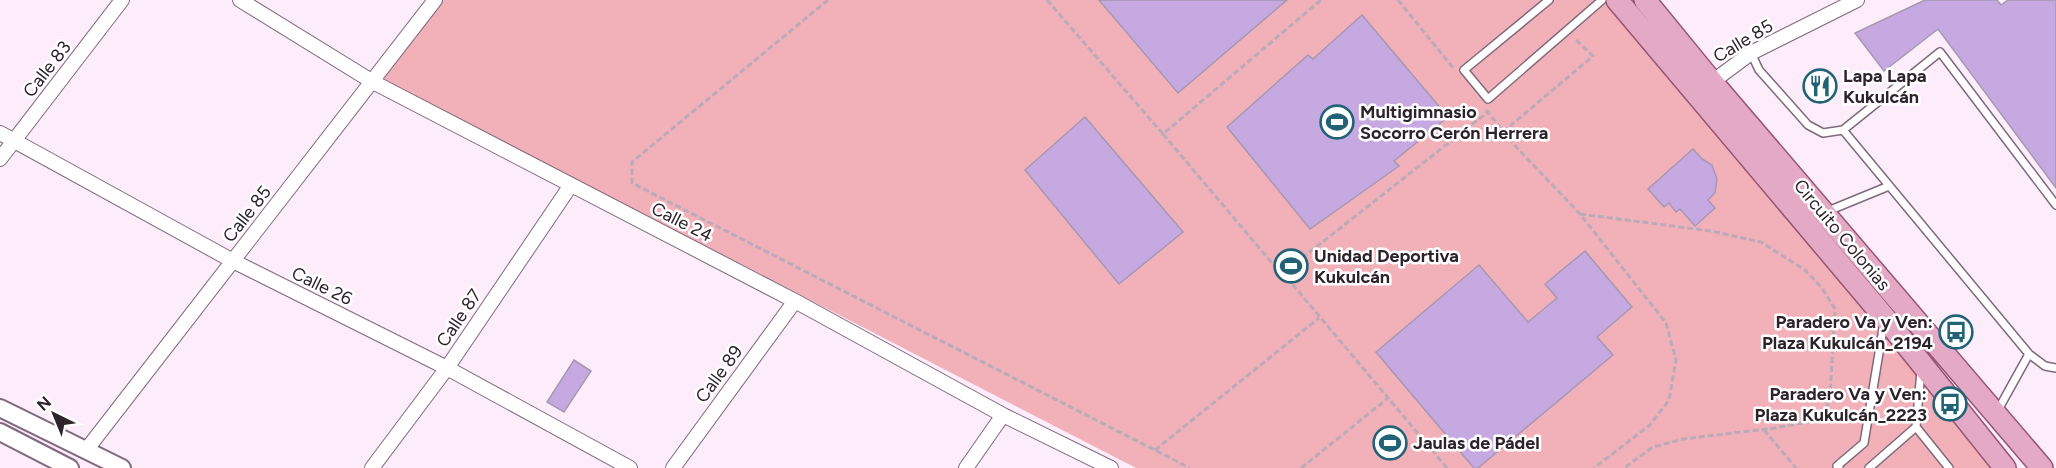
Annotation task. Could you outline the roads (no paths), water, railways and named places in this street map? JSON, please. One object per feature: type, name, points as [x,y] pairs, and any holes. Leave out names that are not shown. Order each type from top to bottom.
[{"type":"main road","name":"Circuito Colonias","points":[[1617,0],[1653,26],[1712,81],[1995,415],[2046,467]]},
{"type":"main road","name":"Circuito Colonias","points":[[1645,0],[1653,26],[2005,468]]},
{"type":"street","name":"Calle 83","points":[[0,159],[122,0]]},
{"type":"street","name":"Calle 24","points":[[240,0],[373,82],[795,301],[1003,415],[1111,468]]},
{"type":"street","name":"Calle 85","points":[[87,449],[435,0]]},
{"type":"street","name":"Calle 85","points":[[1712,81],[1751,53],[1857,0]]},
{"type":"street","name":"Calle 26","points":[[0,133],[233,261],[447,368],[630,468]]},
{"type":"street","name":"Calle 87","points":[[372,468],[447,368],[572,185]]},
{"type":"street","name":"Calle 89","points":[[673,468],[795,301]]},
{"type":"street","points":[[0,408],[122,468]]},
{"type":"street","points":[[966,468],[1003,415]]},
{"type":"street","points":[[0,432],[70,468]]},
{"type":"lane","points":[[1549,0],[1464,70],[1488,99],[1602,0]]},
{"type":"lane","points":[[1751,53],[1759,69],[1808,125],[1823,133],[1842,130],[1940,52],[2056,205]]},
{"type":"lane","points":[[1842,130],[2029,354],[2044,366],[2056,368]]},
{"type":"lane","points":[[1824,213],[1889,186]]},
{"type":"lane","points":[[1839,468],[1837,466],[1864,443],[1885,318]]},
{"type":"lane","points":[[1995,415],[2029,354]]},
{"type":"lane","points":[[1869,468],[1916,427],[1922,363]]},
{"type":"lane","points":[[1916,427],[1949,468]]},
{"type":"place","name":"Lapa Lapa Kukulcán","points":[[1820,86]]},
{"type":"place","name":"Multigimnasio Socorro Cerón Herrera","points":[[1337,122]]},
{"type":"place","name":"Unidad Deportiva Kukulcán","points":[[1291,266]]},
{"type":"place","name":"Paradero Va y Ven: Plaza Kukulcán_2194","points":[[1956,332]]},
{"type":"place","name":"Paradero Va y Ven: Plaza Kukulcán_2223","points":[[1950,404]]},
{"type":"place","name":"Jaulas de Pádel","points":[[1390,443]]}]
